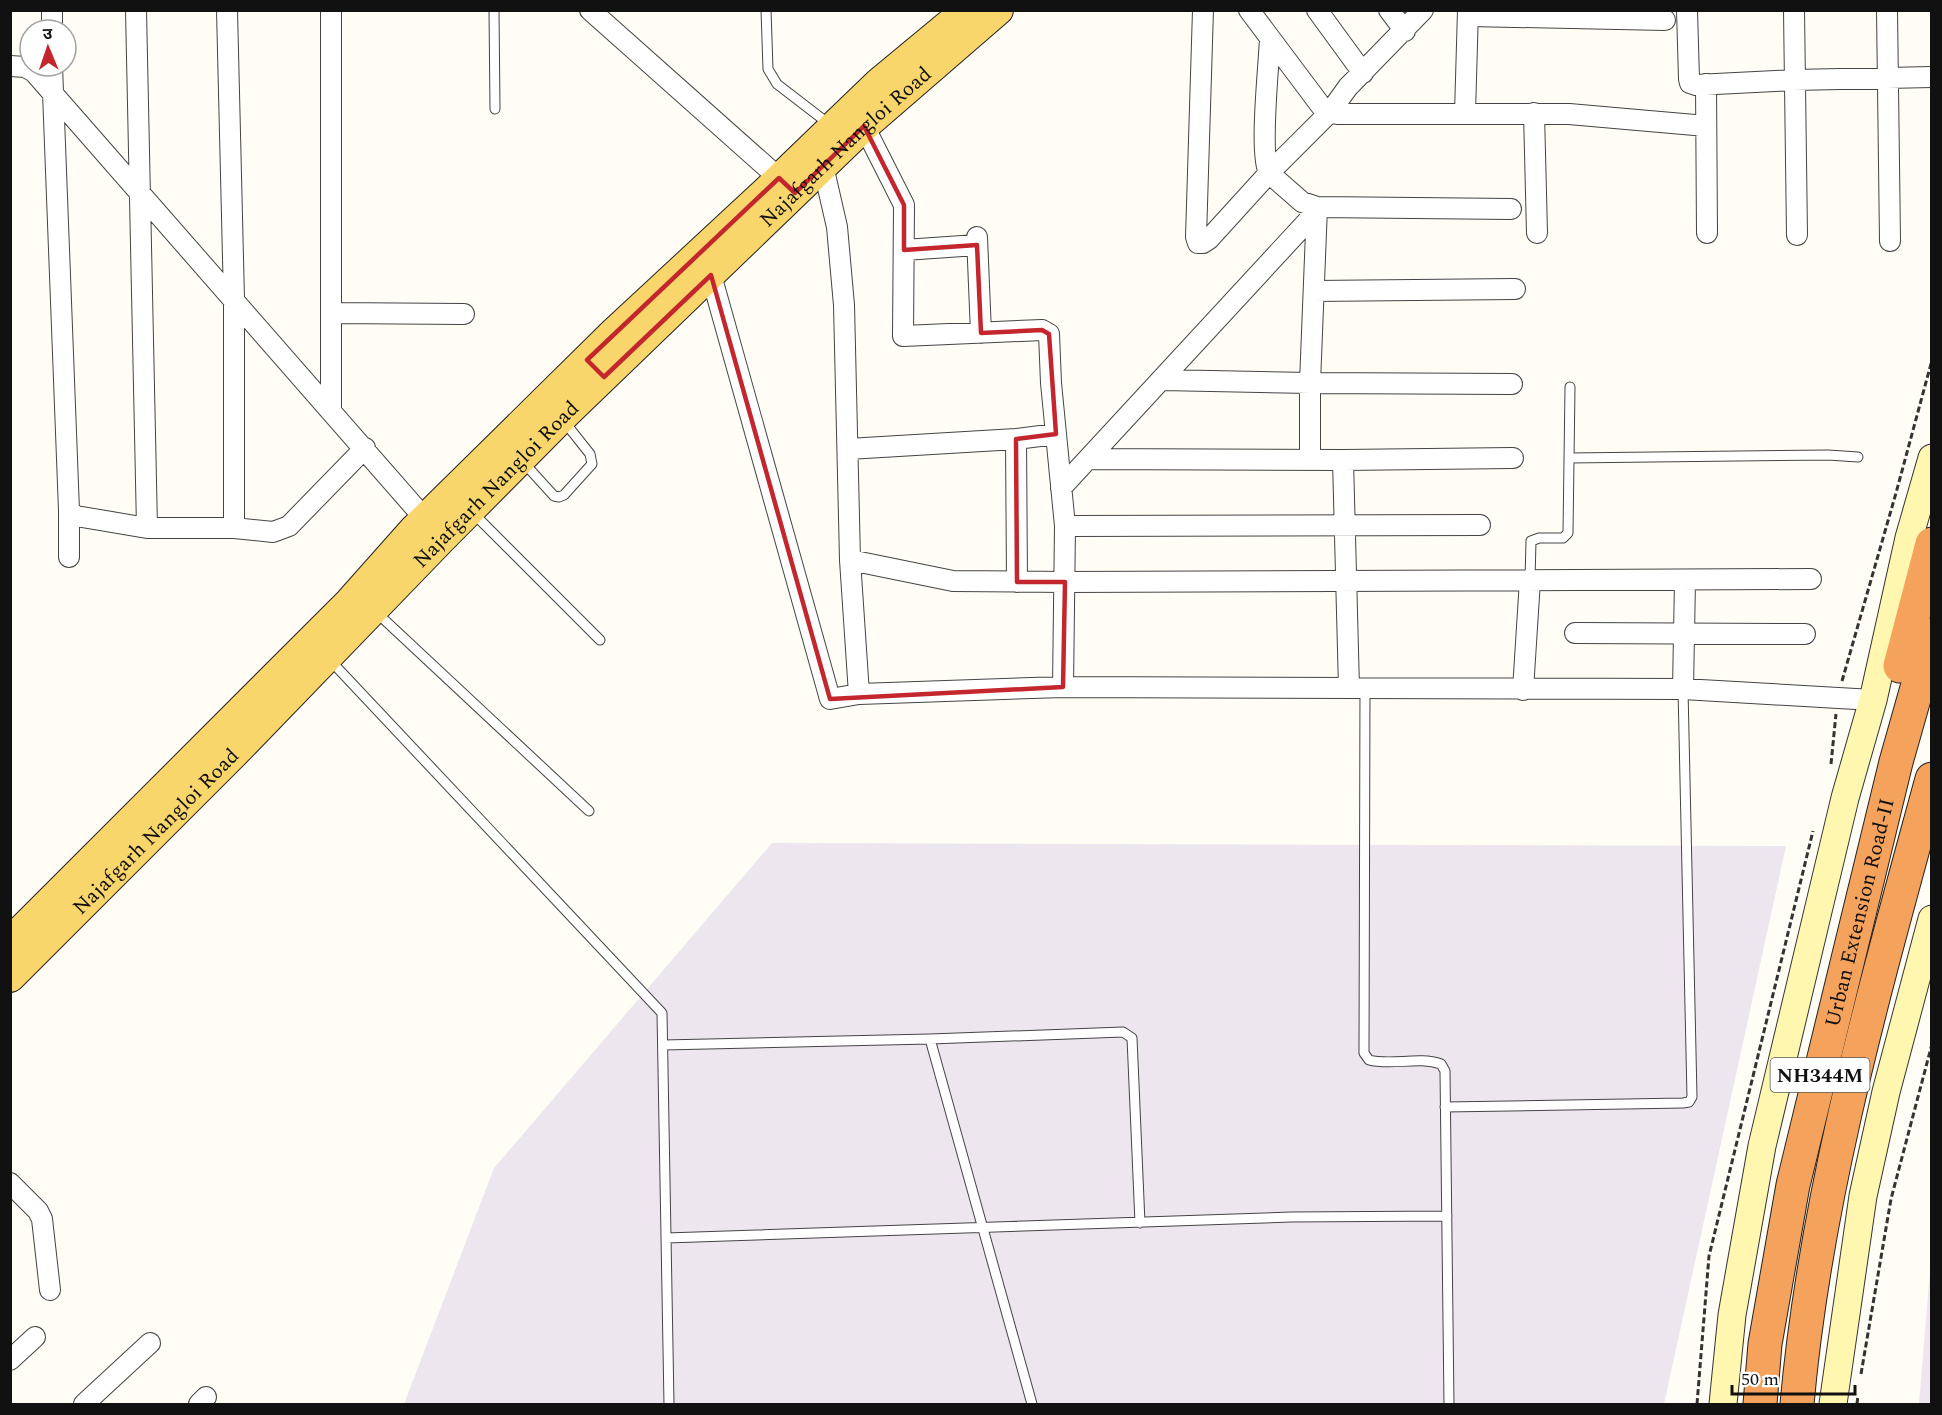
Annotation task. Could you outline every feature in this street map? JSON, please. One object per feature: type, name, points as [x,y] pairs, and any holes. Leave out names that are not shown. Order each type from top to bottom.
[{"type":"highway","points":[[1900,748],[1895,728],[1898,676],[1932,544]]},
{"type":"highway","name":"Urban Extension Road-II","points":[[1760,1404],[1765,1344],[1793,1185],[1900,748],[1932,635]]},
{"type":"highway","name":"Urban Extension Road-II","points":[[1797,1404],[1803,1339],[1828,1191],[1876,985],[1932,779]]},
{"type":"main road","name":"Najafgarh Nangloi Road","points":[[10,977],[236,752],[319,649],[375,610],[433,529],[470,510],[510,458],[562,418],[595,369],[711,275],[787,185],[816,158],[864,126],[998,10]]},
{"type":"main road","points":[[816,158],[833,127],[955,14]]},
{"type":"main road","points":[[10,942],[319,649],[433,529],[510,458],[595,369],[787,185]]},
{"type":"street","points":[[136,10],[147,528]]},
{"type":"street","points":[[227,10],[234,299],[234,528]]},
{"type":"street","points":[[331,10],[331,410]]},
{"type":"street","points":[[590,10],[787,185]]},
{"type":"street","points":[[1203,10],[1196,237],[1198,243],[1209,239],[1269,173],[1330,112],[1348,87],[1423,10]]},
{"type":"street","points":[[1249,10],[1324,110],[1337,114],[1569,114],[1706,126]]},
{"type":"street","points":[[1317,10],[1363,73]]},
{"type":"street","points":[[1389,10],[1405,31]]},
{"type":"street","points":[[1687,10],[1689,79],[1690,83],[1696,85],[1932,77]]},
{"type":"street","points":[[1794,10],[1797,235]]},
{"type":"street","points":[[1887,10],[1890,241]]},
{"type":"street","points":[[1465,113],[1468,13],[1665,20]]},
{"type":"street","points":[[1270,38],[1265,161],[1269,173],[1302,202],[1317,209],[1511,209]]},
{"type":"street","points":[[10,66],[25,67],[34,72],[365,448],[433,529]]},
{"type":"street","points":[[52,78],[69,557]]},
{"type":"street","points":[[1706,84],[1707,233]]},
{"type":"street","points":[[1534,113],[1537,232]]},
{"type":"street","points":[[864,126],[904,205],[903,336],[1042,330],[1049,334],[1065,526],[1063,687]]},
{"type":"street","points":[[816,158],[837,227],[844,306],[850,560],[859,694]]},
{"type":"street","points":[[1310,460],[1310,383],[1317,209]]},
{"type":"street","points":[[1061,488],[1317,209]]},
{"type":"street","points":[[904,250],[977,241],[981,333]]},
{"type":"street","points":[[711,275],[830,699],[859,694],[1063,687],[1683,689],[1873,700]]},
{"type":"street","points":[[1314,291],[1515,289]]},
{"type":"street","points":[[331,313],[464,314]]},
{"type":"street","points":[[1162,380],[1512,384]]},
{"type":"street","points":[[848,449],[1016,439],[1056,434]]},
{"type":"street","points":[[1016,439],[1017,582]]},
{"type":"street","points":[[69,511],[76,516],[147,528],[234,528],[273,532],[284,529],[365,448]]},
{"type":"street","points":[[1088,459],[1514,458]]},
{"type":"street","points":[[1724,1404],[1732,1315],[1762,1146],[1842,809],[1873,700],[1909,538],[1932,458]]},
{"type":"street","points":[[1343,460],[1346,581],[1357,688]]},
{"type":"street","points":[[1065,526],[1480,525]]},
{"type":"street","points":[[850,560],[942,579],[1017,582],[1810,579]]},
{"type":"street","points":[[1523,690],[1530,580]]},
{"type":"street","points":[[1683,689],[1685,580]]},
{"type":"street","points":[[1575,633],[1805,634]]},
{"type":"street","points":[[1833,1404],[1863,1196],[1886,1092],[1932,919]]},
{"type":"street","points":[[10,1183],[38,1211],[42,1219],[50,1290]]},
{"type":"street","points":[[10,1360],[34,1337]]},
{"type":"street","points":[[84,1404],[150,1343]]},
{"type":"lane","points":[[494,10],[495,109]]},
{"type":"lane","points":[[766,10],[768,69],[771,76],[777,84],[833,127]]},
{"type":"lane","points":[[1530,580],[1531,541],[1539,538],[1563,537],[1568,533],[1570,387]]},
{"type":"lane","points":[[510,458],[554,495],[564,495],[592,464],[592,459],[562,418]]},
{"type":"lane","points":[[1569,458],[1828,455],[1858,457]]},
{"type":"lane","points":[[470,510],[600,640]]},
{"type":"lane","points":[[375,610],[589,811]]},
{"type":"lane","points":[[319,649],[659,1010],[663,1018],[669,1404]]},
{"type":"lane","points":[[1357,688],[1364,1053],[1369,1060],[1380,1063],[1432,1061],[1441,1064],[1445,1071],[1449,1404]]},
{"type":"lane","points":[[1445,1107],[1683,1103],[1689,1102],[1692,1097],[1683,689]]},
{"type":"lane","points":[[663,1045],[1123,1032],[1129,1034],[1132,1038],[1140,1223]]},
{"type":"lane","points":[[930,1039],[1032,1404]]},
{"type":"lane","points":[[666,1238],[1291,1217],[1447,1216]]},
{"type":"path","points":[[1860,1378],[1891,1199],[1932,1044]]},
{"type":"path","points":[[1857,1404],[1858,1389]]},
{"type":"highlighted area","points":[[864,126],[904,205],[904,250],[977,245],[981,333],[1042,330],[1049,334],[1056,434],[1016,439],[1017,582],[1065,582],[1063,687],[830,699],[711,275],[604,377],[587,360],[779,178],[795,193]]},
{"type":"shaded area","points":[[772,843],[1786,846],[1664,1404],[404,1404],[494,1168]]},
{"type":"shaded area","points":[[1931,1262],[1931,1404],[1919,1404],[1930,1270]]}]
